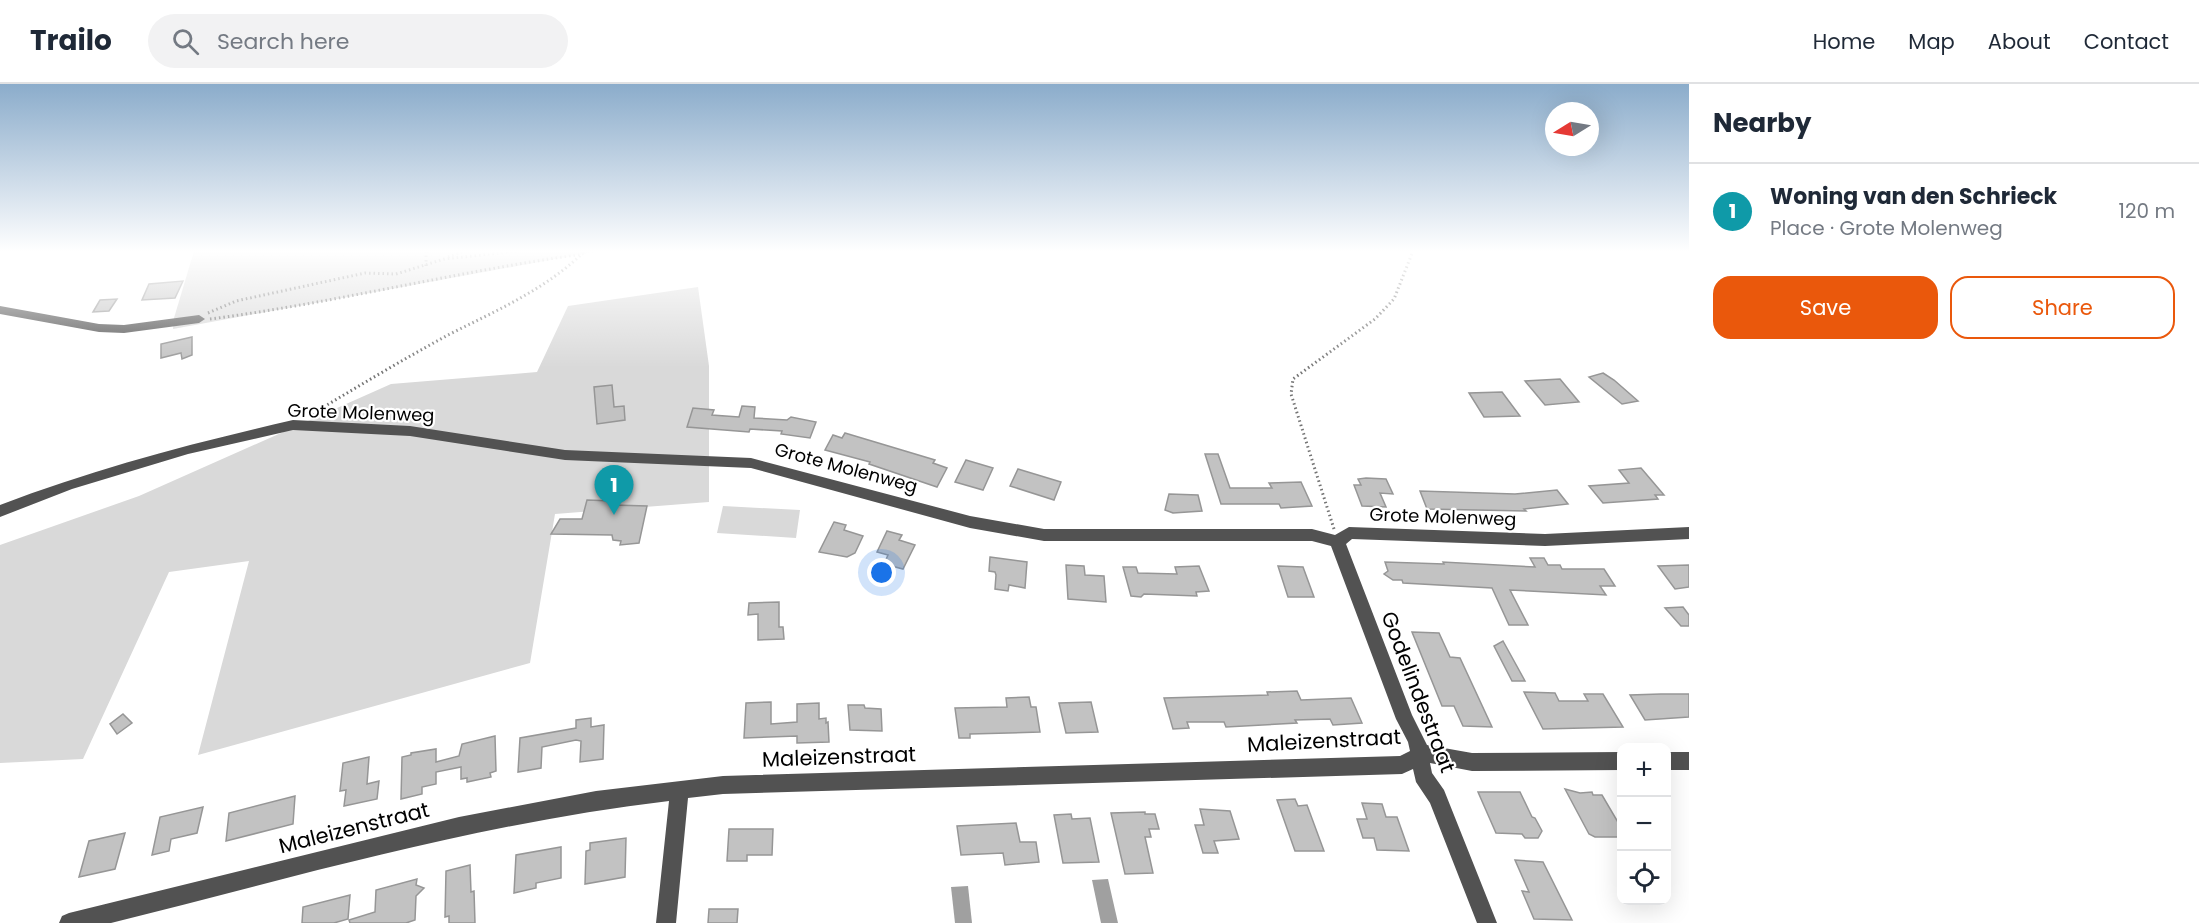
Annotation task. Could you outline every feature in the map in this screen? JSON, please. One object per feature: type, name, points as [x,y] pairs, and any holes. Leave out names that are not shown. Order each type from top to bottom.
[{"type":"street","points":[[0,310],[99,328],[124,329],[199,318]]},
{"type":"street","name":"Grote Molenweg","points":[[0,511],[67,485],[188,449],[292,425],[410,431],[565,455],[751,463],[970,522],[1044,535],[1312,535],[1337,542],[1349,533],[1545,540],[1689,532]]},
{"type":"street","name":"Godelindestraat","points":[[1337,542],[1421,754],[1423,777],[1437,797],[1487,923]]},
{"type":"street","name":"Maleizenstraat","points":[[69,923],[459,827],[596,800],[735,785],[1402,765],[1421,754],[1430,753],[1472,762],[1617,761]]},
{"type":"street","points":[[1671,761],[1689,760]]},
{"type":"street","points":[[666,923],[679,792]]},
{"type":"path","points":[[199,318],[213,309],[283,290]]},
{"type":"path","points":[[199,318],[205,320],[273,311],[380,290]]},
{"type":"path","points":[[292,425],[451,334],[539,290]]},
{"type":"path","points":[[1337,542],[1291,394],[1293,379],[1375,319],[1390,304],[1397,290]]},
{"type":"shaded area","points":[[182,290],[385,290],[173,329]]},
{"type":"shaded area","points":[[676,290],[698,290],[709,366],[709,502],[555,514],[530,663],[198,755],[249,561],[169,572],[83,759],[0,763],[0,545],[139,496],[391,384],[537,372],[568,306]]},
{"type":"shaded area","points":[[723,506],[800,510],[796,538],[717,533]]},
{"type":"shaded area","points":[[1108,879],[1118,923],[1101,923],[1092,880]]},
{"type":"shaded area","points":[[968,886],[972,923],[955,923],[951,887]]},
{"type":"building","points":[[146,290],[179,290],[175,298],[142,300]]},
{"type":"building","points":[[117,299],[109,311],[93,312],[100,300]]},
{"type":"building","points":[[192,337],[192,355],[182,359],[181,353],[161,358],[161,344]]},
{"type":"building","points":[[1603,373],[1638,401],[1622,404],[1589,377]]},
{"type":"building","points":[[1560,379],[1579,402],[1545,405],[1525,381]]},
{"type":"building","points":[[612,385],[614,407],[624,406],[625,420],[597,424],[594,387]]},
{"type":"building","points":[[1502,392],[1520,416],[1484,417],[1469,393]]},
{"type":"building","points":[[742,406],[755,407],[754,418],[787,420],[791,417],[816,422],[810,438],[781,434],[782,431],[750,429],[749,432],[687,427],[693,408],[714,410],[712,415],[739,417]]},
{"type":"building","points":[[845,433],[935,460],[933,463],[947,468],[937,487],[869,464],[870,462],[825,450],[833,435],[842,438]]},
{"type":"building","points":[[1205,454],[1218,454],[1230,488],[1272,488],[1269,483],[1301,482],[1312,506],[1281,508],[1279,504],[1221,504]]},
{"type":"building","points":[[966,460],[993,468],[983,490],[955,482]]},
{"type":"building","points":[[1641,468],[1664,495],[1655,495],[1658,499],[1603,503],[1589,486],[1629,483],[1619,470]]},
{"type":"building","points":[[1018,469],[1061,482],[1054,500],[1010,486]]},
{"type":"building","points":[[1358,479],[1386,479],[1393,494],[1380,493],[1386,507],[1362,506],[1354,485],[1361,485]]},
{"type":"building","points":[[1557,490],[1568,504],[1524,509],[1526,511],[1427,509],[1420,491],[1515,494]]},
{"type":"building","points":[[1169,494],[1198,495],[1202,511],[1173,513],[1165,510]]},
{"type":"building","points":[[587,500],[613,501],[613,505],[647,506],[639,543],[620,545],[621,541],[613,540],[612,535],[551,534],[560,519],[582,519]]},
{"type":"building","points":[[834,522],[846,525],[844,530],[863,536],[855,553],[847,557],[819,552]]},
{"type":"building","points":[[887,531],[902,535],[899,540],[915,545],[903,569],[884,564],[888,555],[877,552]]},
{"type":"building","points":[[990,557],[1027,562],[1025,588],[1009,585],[1008,591],[995,589],[995,572],[989,571]]},
{"type":"building","points":[[1530,558],[1544,558],[1548,565],[1560,565],[1562,569],[1604,569],[1615,586],[1600,586],[1606,595],[1510,590],[1528,625],[1509,625],[1492,588],[1403,583],[1402,580],[1393,580],[1384,574],[1388,571],[1385,562],[1444,564],[1443,562],[1535,567]]},
{"type":"building","points":[[1066,565],[1084,566],[1085,575],[1104,576],[1106,602],[1068,599]]},
{"type":"building","points":[[1689,565],[1689,587],[1675,589],[1658,566]]},
{"type":"building","points":[[1199,566],[1209,591],[1196,592],[1197,596],[1144,594],[1141,597],[1131,596],[1123,567],[1136,567],[1138,573],[1177,574],[1175,567]]},
{"type":"building","points":[[1278,566],[1303,567],[1314,597],[1288,597]]},
{"type":"building","points":[[779,602],[779,627],[783,627],[784,639],[758,640],[758,614],[748,615],[749,603]]},
{"type":"building","points":[[1683,607],[1689,615],[1689,626],[1681,626],[1665,608]]},
{"type":"building","points":[[1412,632],[1439,633],[1450,657],[1460,658],[1492,727],[1463,726],[1454,706],[1442,706]]},
{"type":"building","points":[[1503,641],[1525,681],[1512,681],[1494,646]]},
{"type":"building","points":[[1297,691],[1301,700],[1351,698],[1362,723],[1333,725],[1330,719],[1295,720],[1297,723],[1226,727],[1224,722],[1187,722],[1189,728],[1173,729],[1164,698],[1268,695],[1267,692]]},
{"type":"building","points":[[1524,692],[1555,693],[1559,701],[1588,701],[1584,694],[1603,694],[1623,727],[1543,729]]},
{"type":"building","points":[[1689,694],[1689,717],[1645,720],[1630,695]]},
{"type":"building","points":[[1029,697],[1031,707],[1036,707],[1040,732],[970,734],[970,738],[959,738],[955,708],[1007,707],[1006,698]]},
{"type":"building","points":[[771,702],[771,724],[797,722],[797,704],[819,703],[819,719],[826,718],[826,723],[828,722],[829,742],[797,743],[797,736],[744,738],[746,703]]},
{"type":"building","points":[[1091,702],[1098,732],[1066,733],[1059,703]]},
{"type":"building","points":[[848,705],[864,705],[865,708],[881,709],[882,731],[850,730]]},
{"type":"building","points":[[123,714],[132,723],[117,734],[110,724]]},
{"type":"building","points":[[591,718],[591,727],[604,725],[603,759],[580,762],[581,741],[576,740],[542,747],[541,768],[518,772],[520,738],[576,728],[576,720]]},
{"type":"building","points":[[495,736],[496,771],[490,773],[491,777],[467,782],[467,778],[461,779],[461,767],[436,772],[436,784],[422,787],[422,794],[401,799],[402,757],[411,755],[411,753],[436,749],[436,762],[459,756],[462,744]]},
{"type":"building","points":[[369,757],[367,784],[379,781],[377,799],[344,806],[346,790],[340,791],[343,763]]},
{"type":"building","points":[[1565,789],[1602,795],[1617,820],[1617,837],[1595,837],[1589,834]]},
{"type":"building","points":[[1478,792],[1520,792],[1532,817],[1535,818],[1542,831],[1538,838],[1525,838],[1522,834],[1496,833]]},
{"type":"building","points":[[295,796],[293,824],[226,841],[229,813]]},
{"type":"building","points":[[1295,799],[1298,806],[1307,805],[1324,851],[1295,851],[1277,800]]},
{"type":"building","points":[[1362,803],[1382,804],[1386,817],[1397,817],[1409,851],[1377,850],[1374,838],[1363,838],[1357,819],[1367,819]]},
{"type":"building","points":[[203,807],[197,833],[171,839],[169,851],[152,855],[160,817]]},
{"type":"building","points":[[1200,809],[1230,811],[1239,839],[1214,841],[1218,853],[1203,853],[1195,825],[1204,825]]},
{"type":"building","points":[[1145,812],[1145,814],[1155,814],[1159,829],[1149,829],[1151,837],[1145,837],[1153,873],[1125,874],[1111,813]]},
{"type":"building","points":[[1071,814],[1072,819],[1090,818],[1099,862],[1063,863],[1054,815]]},
{"type":"building","points":[[1016,823],[1020,842],[1036,842],[1039,862],[1005,865],[1003,853],[961,855],[957,826]]},
{"type":"building","points":[[729,829],[773,829],[772,855],[747,855],[747,861],[727,861]]},
{"type":"building","points":[[125,833],[115,869],[79,877],[89,841]]},
{"type":"building","points":[[626,838],[625,877],[585,884],[586,851],[590,850],[590,843]]},
{"type":"building","points":[[561,847],[561,878],[536,883],[536,888],[514,893],[516,855]]},
{"type":"building","points":[[1515,860],[1543,862],[1572,920],[1534,919],[1522,891],[1529,892]]},
{"type":"building","points":[[470,865],[475,923],[449,923],[449,916],[445,917],[446,871]]},
{"type":"building","points":[[417,879],[416,885],[424,888],[416,896],[415,920],[406,923],[350,923],[349,920],[375,912],[376,890]]},
{"type":"building","points":[[350,895],[348,919],[334,923],[302,923],[303,907]]},
{"type":"building","points":[[709,909],[738,909],[737,923],[708,923]]},
{"type":"place","name":"Woning van den Schrieck","points":[[614,515]]}]
